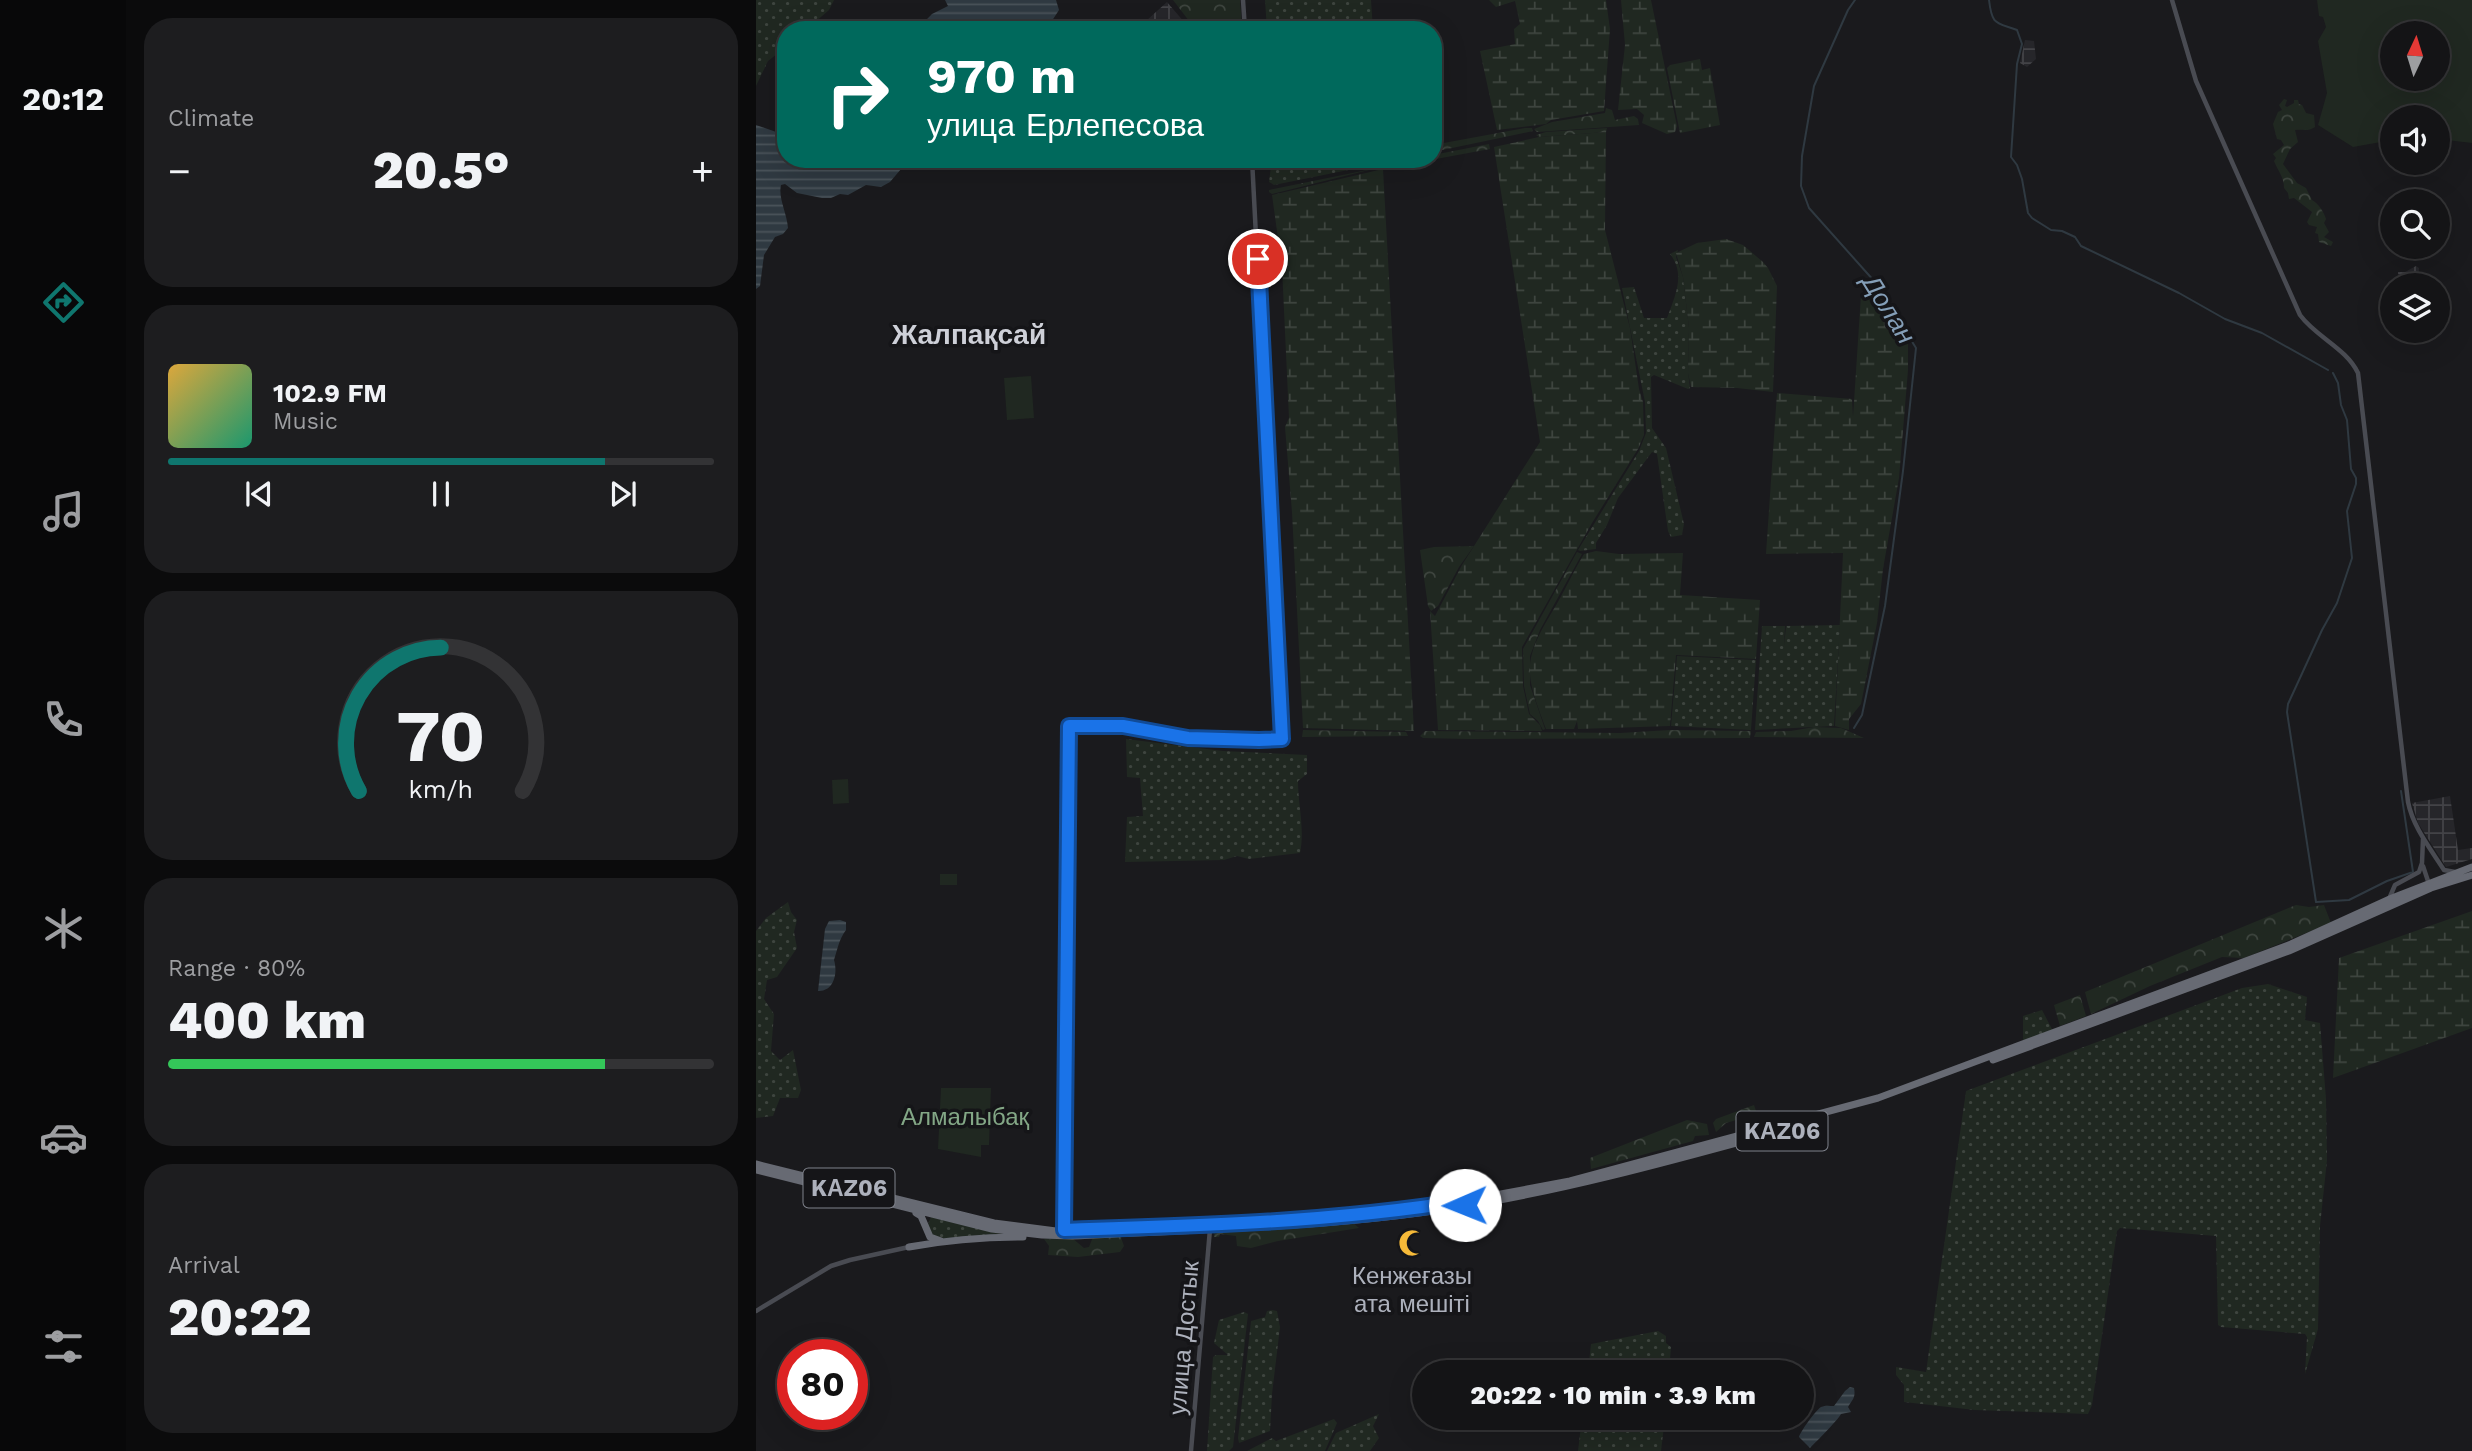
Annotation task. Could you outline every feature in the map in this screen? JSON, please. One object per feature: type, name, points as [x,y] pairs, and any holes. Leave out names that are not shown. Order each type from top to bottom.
[{"type":"highway","name":"KАZ06","points":[[756,1170],[992,1228],[1055,1236],[1367,1219],[1576,1185],[1880,1103],[2188,990],[2472,867]]},
{"type":"highway","name":"KАZ06","points":[[2305,941],[2389,899],[2472,875]]},
{"type":"highway","name":"KАZ06","points":[[756,1164],[994,1223],[1064,1230],[1300,1219],[1464,1204]]},
{"type":"highway","points":[[902,1207],[921,1216],[930,1237],[942,1241]]},
{"type":"highway","points":[[909,1247],[922,1239],[929,1214],[942,1211]]},
{"type":"highway","points":[[909,1247],[993,1236],[1055,1236]]},
{"type":"main road","points":[[1243,0],[1244,21]]},
{"type":"main road","points":[[2172,0],[2196,81],[2300,314],[2309,326],[2349,359],[2358,373],[2408,802],[2411,815],[2423,838],[2444,870],[2456,872]]},
{"type":"main road","points":[[1064,1230],[1069,726],[1123,726],[1188,738],[1282,739],[1252,168]]},
{"type":"main road","points":[[2423,838],[2423,863],[2430,885]]},
{"type":"main road","points":[[2389,899],[2395,885],[2418,874],[2423,863]]},
{"type":"main road","name":"улица Достык","points":[[1191,1451],[1210,1228]]},
{"type":"main road","points":[[756,1311],[831,1266],[909,1247]]},
{"type":"shaded area","points":[[945,0],[1056,0],[1059,10],[1052,21],[925,21],[948,6]]},
{"type":"shaded area","points":[[1167,2],[1183,21],[1146,21]]},
{"type":"shaded area","points":[[2025,40],[2034,41],[2036,59],[2027,67],[2020,63]]},
{"type":"shaded area","points":[[756,125],[777,132],[777,168],[902,168],[890,182],[881,187],[866,185],[848,195],[840,194],[831,198],[797,193],[785,184],[781,185],[788,228],[775,237],[764,255],[760,286],[756,289]]},
{"type":"shaded area","points":[[2416,266],[2419,268],[2419,273],[2398,272],[2405,272]]},
{"type":"shaded area","points":[[2450,796],[2458,850],[2472,848],[2472,859],[2446,867],[2418,823],[2412,803]]},
{"type":"shaded area","points":[[829,921],[846,922],[846,930],[834,960],[834,981],[828,988],[818,991],[825,929]]},
{"type":"shaded area","points":[[1850,1387],[1854,1388],[1853,1399],[1848,1407],[1851,1412],[1841,1414],[1810,1448],[1799,1437],[1803,1430],[1814,1430],[1814,1415],[1821,1407],[1834,1406]]},
{"type":"green space","points":[[756,0],[834,0],[829,10],[816,21],[777,21],[777,54],[768,61],[756,86]]},
{"type":"green space","points":[[1173,0],[1240,0],[1241,21],[1189,21]]},
{"type":"green space","points":[[1265,0],[1371,0],[1372,21],[1266,21]]},
{"type":"green space","points":[[1489,0],[1606,0],[1610,29],[1604,111],[1551,120],[1546,124],[1497,130],[1480,51],[1515,44],[1514,29],[1520,24],[1515,1],[1496,7]]},
{"type":"green space","points":[[1621,0],[1651,0],[1677,126],[1675,132],[1667,134],[1642,123],[1644,115],[1637,109],[1618,110],[1625,45]]},
{"type":"green space","points":[[2317,0],[2472,0],[2472,143],[2450,140],[2450,105],[2380,105],[2380,142],[2353,147],[2318,125],[2327,93],[2318,41],[2326,27],[2323,17],[2319,16]]},
{"type":"green space","points":[[1700,59],[1702,70],[1710,68],[1720,125],[1680,133],[1667,68],[1670,65]]},
{"type":"green space","points":[[2284,99],[2287,100],[2287,107],[2294,103],[2294,100],[2298,100],[2306,113],[2314,115],[2315,127],[2295,130],[2298,142],[2290,149],[2283,164],[2297,183],[2306,188],[2322,211],[2329,232],[2324,237],[2333,242],[2331,246],[2319,242],[2318,234],[2315,233],[2317,227],[2307,222],[2312,212],[2294,198],[2289,199],[2274,161],[2276,158],[2273,154],[2284,145],[2277,139],[2273,124],[2278,112],[2282,110],[2279,105]]},
{"type":"green space","points":[[1606,108],[1612,110],[1615,120],[1634,116],[1639,125],[1537,132],[1534,129],[1552,122],[1605,113]]},
{"type":"green space","points":[[1525,128],[1532,128],[1533,131],[1442,150],[1442,143]]},
{"type":"green space","points":[[1607,128],[1606,132],[1539,137],[1536,135],[1546,132]]},
{"type":"green space","points":[[1606,132],[1605,230],[1630,328],[1643,402],[1644,435],[1522,647],[1523,686],[1529,714],[1542,731],[1438,730],[1430,611],[1435,616],[1462,565],[1540,442],[1494,147],[1539,137]]},
{"type":"green space","points":[[1489,144],[1490,149],[1442,158],[1442,153]]},
{"type":"green space","points":[[1271,168],[1358,168],[1274,185],[1269,182]]},
{"type":"green space","points":[[1377,168],[1272,194],[1269,192],[1269,190]]},
{"type":"green space","points":[[1383,169],[1414,731],[1303,728],[1285,427],[1289,418],[1282,267],[1272,195]]},
{"type":"green space","points":[[1726,239],[1743,245],[1763,262],[1777,286],[1773,392],[1691,387],[1688,373],[1689,328],[1683,277],[1676,253],[1697,243]]},
{"type":"green space","points":[[1678,250],[1676,257],[1683,277],[1689,328],[1690,388],[1654,375],[1651,377],[1652,428],[1666,448],[1684,524],[1682,535],[1671,537],[1668,531],[1657,454],[1652,452],[1618,498],[1596,543],[1596,549],[1580,551],[1578,550],[1639,451],[1646,433],[1645,402],[1622,288],[1634,287],[1644,318],[1667,318],[1678,285],[1677,269],[1670,254]]},
{"type":"green space","points":[[1878,291],[1908,341],[1908,370],[1899,478],[1883,569],[1877,623],[1861,704],[1849,719],[1849,730],[1835,726],[1843,553],[1766,554],[1777,393],[1852,399],[1853,417],[1861,295]]},
{"type":"green space","points":[[1031,376],[1034,418],[1007,420],[1004,378]]},
{"type":"green space","points":[[1474,546],[1438,606],[1431,611],[1420,550]]},
{"type":"green space","points":[[1596,551],[1619,554],[1683,553],[1680,595],[1760,600],[1756,659],[1676,655],[1670,726],[1578,729],[1577,721],[1574,729],[1546,729],[1531,682],[1531,657],[1542,629],[1584,554]]},
{"type":"green space","points":[[1577,552],[1582,554],[1540,630],[1530,656],[1530,685],[1545,729],[1543,730],[1530,714],[1524,686],[1523,649]]},
{"type":"green space","points":[[1840,625],[1834,726],[1755,730],[1762,626],[1785,626],[1784,647],[1786,626]]},
{"type":"green space","points":[[1677,656],[1756,660],[1751,730],[1671,726]]},
{"type":"green space","points":[[1814,727],[1841,728],[1864,738],[1754,737],[1756,732]]},
{"type":"green space","points":[[1303,730],[1406,732],[1408,736],[1302,737]]},
{"type":"green space","points":[[1670,730],[1751,731],[1750,738],[1469,739],[1420,736],[1425,731],[1620,733]]},
{"type":"green space","points":[[1126,739],[1223,751],[1307,755],[1307,774],[1298,781],[1302,826],[1300,853],[1249,859],[1237,856],[1224,860],[1125,862],[1127,817],[1143,816],[1140,778],[1127,777]]},
{"type":"green space","points":[[848,779],[849,803],[833,804],[832,780]]},
{"type":"green space","points":[[940,874],[957,874],[957,885],[940,885]]},
{"type":"green space","points":[[788,902],[797,920],[794,932],[797,948],[777,977],[767,980],[764,999],[774,1014],[771,1051],[780,1060],[793,1050],[801,1090],[798,1098],[780,1098],[773,1116],[756,1118],[756,931],[766,918]]},
{"type":"green space","points":[[2296,905],[2324,905],[2331,923],[2244,958],[2222,957],[2150,986],[2091,1014],[2085,992]]},
{"type":"green space","points":[[2472,911],[2472,1028],[2333,1078],[2339,958]]},
{"type":"green space","points":[[2268,984],[2307,997],[2305,1020],[2320,1023],[2326,1099],[2327,1160],[2320,1226],[2318,1329],[2305,1374],[2305,1334],[2218,1325],[2216,1236],[2120,1228],[2117,1231],[2092,1405],[2088,1414],[1975,1410],[1904,1402],[1904,1385],[1896,1375],[1896,1367],[1926,1372],[1966,1091],[2242,988]]},
{"type":"green space","points":[[2080,995],[2086,1016],[2060,1026],[2054,1005]]},
{"type":"green space","points":[[2042,1010],[2053,1031],[2023,1042],[2023,1016]]},
{"type":"green space","name":"Алмалыбақ","points":[[941,1088],[991,1088],[989,1145],[981,1145],[981,1157],[938,1149]]},
{"type":"green space","points":[[1754,1105],[1757,1114],[1726,1123],[1716,1132],[1713,1123],[1716,1119]]},
{"type":"green space","points":[[1687,1120],[1707,1124],[1709,1135],[1695,1136],[1693,1141],[1591,1169],[1590,1158]]},
{"type":"green space","points":[[931,1217],[1007,1233],[941,1239],[933,1237],[927,1226]]},
{"type":"green space","points":[[1352,1222],[1359,1228],[1251,1248],[1237,1246],[1236,1236],[1220,1234],[1219,1237],[1214,1237],[1214,1231]]},
{"type":"green space","points":[[1120,1235],[1124,1246],[1120,1252],[1078,1257],[1048,1255],[1049,1246],[1044,1239],[1072,1238],[1084,1248],[1089,1247],[1093,1237]]},
{"type":"green space","points":[[1267,1311],[1277,1311],[1280,1327],[1270,1431],[1239,1443],[1251,1321],[1265,1317]]},
{"type":"green space","points":[[1244,1312],[1248,1314],[1233,1447],[1229,1451],[1207,1451],[1213,1357],[1228,1355],[1214,1343],[1219,1320]]},
{"type":"green space","points":[[1658,1331],[1666,1336],[1666,1343],[1671,1347],[1670,1360],[1589,1360],[1591,1344]]},
{"type":"green space","points":[[1379,1414],[1373,1426],[1379,1438],[1370,1451],[1327,1451],[1336,1433]]},
{"type":"green space","points":[[1334,1419],[1337,1423],[1325,1451],[1247,1451],[1272,1438],[1276,1441]]},
{"type":"green space","points":[[1581,1430],[1664,1430],[1661,1451],[1578,1451]]},
{"type":"waterway","name":"Долан","points":[[1854,728],[1862,715],[1885,606],[1916,348],[1875,282],[1809,208],[1801,186],[1802,156],[1814,86],[1855,0]]},
{"type":"waterway","points":[[1989,0],[1996,22],[2017,30],[2022,44],[2017,64],[2011,157],[2022,179],[2028,213],[2032,218],[2051,230],[2062,231],[2075,237],[2081,246],[2179,293],[2225,319],[2262,333],[2328,370]]},
{"type":"waterway","points":[[2333,373],[2347,420],[2351,469],[2356,478],[2347,511],[2352,558],[2337,603],[2288,704],[2287,712],[2316,902],[2349,900],[2387,881],[2413,872],[2401,791]]},
{"type":"place","name":"Кенжеғазы ата мешіті","points":[[1412,1243]]},
{"type":"district","name":"Жалпақсай","points":[[969,334]]},
{"type":"route","points":[[1258,259],[1282,739],[1188,738],[1136,727],[1069,726],[1064,1230],[1300,1219],[1463,1201],[1465,1205]]}]
